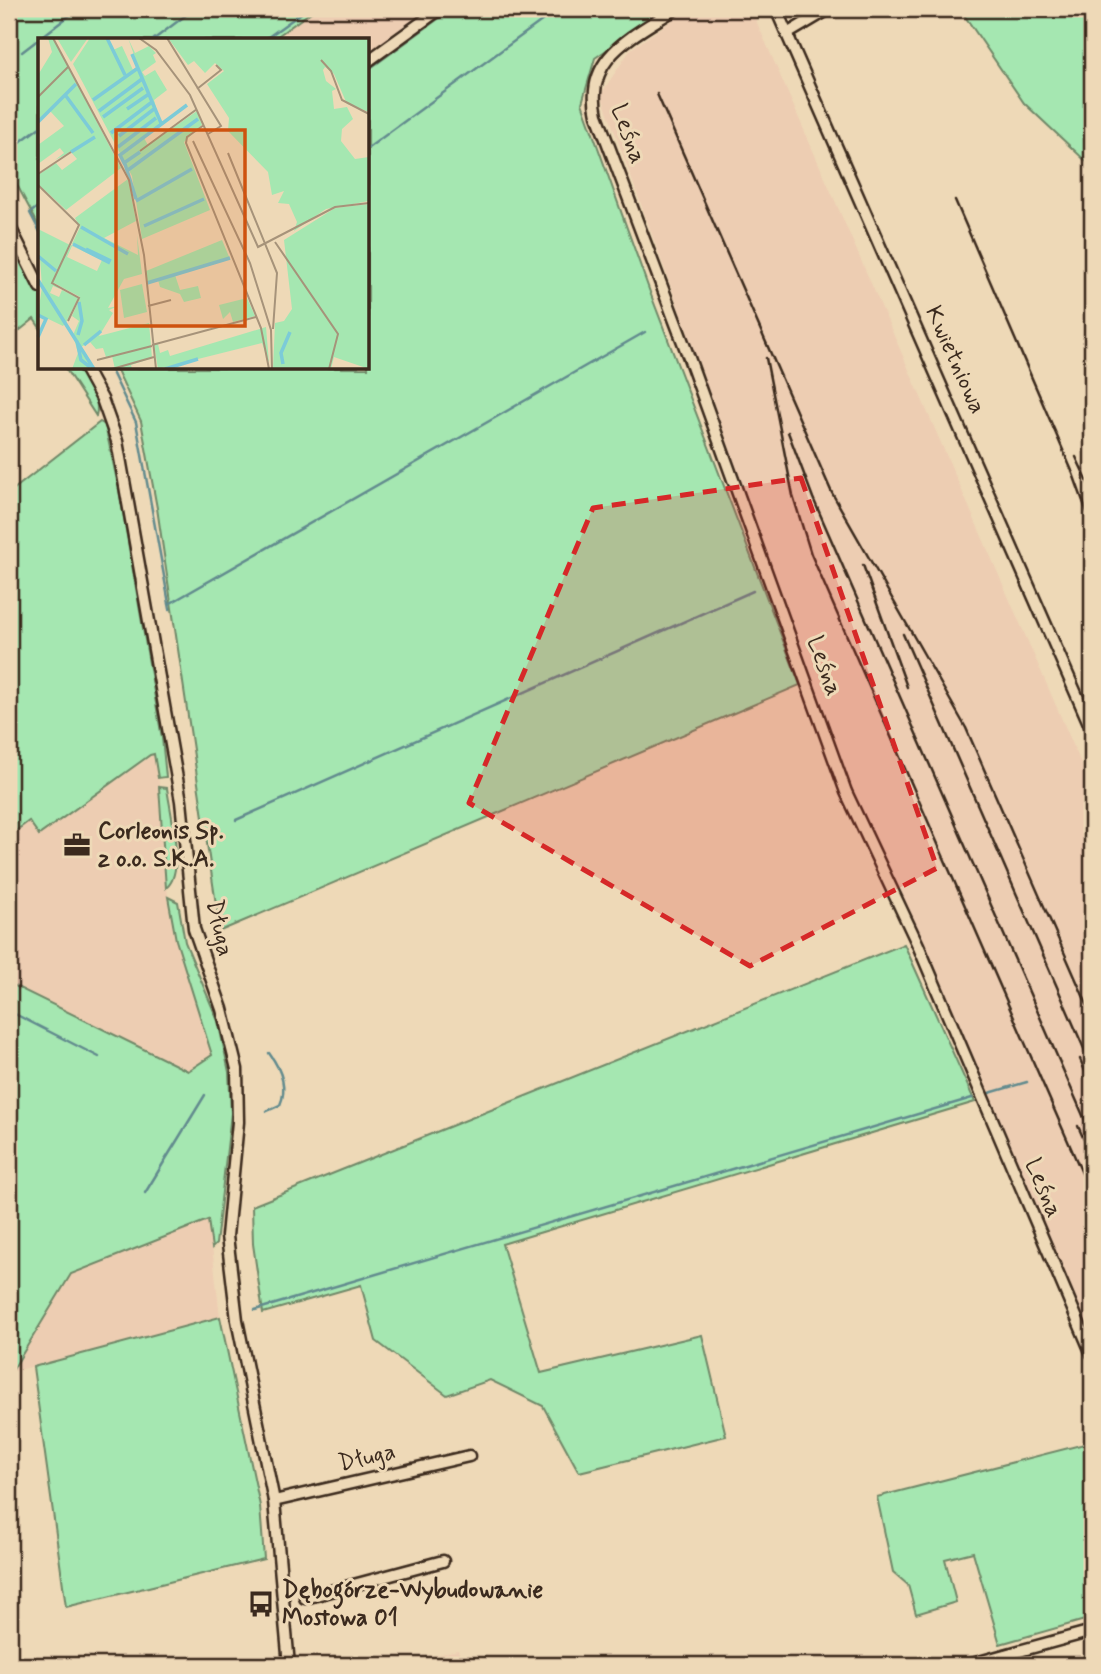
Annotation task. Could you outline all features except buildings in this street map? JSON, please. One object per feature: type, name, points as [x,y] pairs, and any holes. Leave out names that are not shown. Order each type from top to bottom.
[{"type":"street","points":[[369,60],[440,9]]},
{"type":"street","name":"Leśna","points":[[674,9],[620,45],[606,60],[594,87],[597,115],[690,358],[846,792],[918,945],[1092,1354]]},
{"type":"street","name":"Kwietniowa","points":[[776,9],[1092,730]]},
{"type":"street","points":[[787,34],[829,9]]},
{"type":"street","points":[[9,225],[38,283]]},
{"type":"street","name":"Długa","points":[[86,369],[102,399],[117,441],[181,801],[194,929],[201,957],[222,1009],[237,1069],[238,1122],[227,1236],[237,1320],[274,1501],[289,1665]]},
{"type":"street","name":"Długa","points":[[274,1501],[469,1456]]},
{"type":"street","points":[[305,1598],[443,1561]]},
{"type":"street","points":[[968,1665],[1092,1631]]},
{"type":"highlighted area","points":[[801,478],[937,868],[750,966],[469,803],[593,508]]},
{"type":"shaded area","points":[[315,9],[452,9],[369,69],[369,38],[275,38]]},
{"type":"shaded area","points":[[688,9],[751,9],[1092,788],[1092,1343],[909,911],[905,910],[853,789],[601,94],[631,49]]},
{"type":"shaded area","points":[[154,754],[158,771],[166,883],[176,940],[212,1055],[188,1071],[9,983],[9,836],[29,821],[39,835]]},
{"type":"shaded area","points":[[209,1220],[220,1317],[11,1372],[71,1274]]},
{"type":"shaded area","points":[[458,1650],[462,1665],[394,1665]]},
{"type":"green space","points":[[9,9],[315,9],[275,38],[38,38],[38,224],[9,170]]},
{"type":"green space","points":[[452,9],[665,9],[595,58],[582,103],[651,295],[800,685],[220,931],[157,508],[141,421],[116,369],[369,369],[369,69]]},
{"type":"green space","points":[[960,9],[1092,9],[1092,167],[1024,103]]},
{"type":"green space","points":[[9,243],[38,291],[38,325],[34,319],[9,339]]},
{"type":"green space","points":[[66,369],[77,369],[88,384],[97,403],[96,416]]},
{"type":"green space","points":[[100,422],[105,425],[119,490],[162,738],[166,777],[158,778],[154,754],[150,755],[39,835],[29,821],[9,836],[9,493]]},
{"type":"green space","points":[[159,787],[167,788],[175,841],[175,869],[166,888]]},
{"type":"green space","points":[[168,897],[178,902],[185,942],[218,1021],[229,1072],[231,1113],[216,1244],[212,1248],[208,1220],[71,1274],[9,1376],[9,983],[188,1071],[212,1055],[176,940]]},
{"type":"green space","points":[[904,944],[975,1102],[502,1244],[541,1373],[702,1335],[726,1436],[579,1472],[543,1406],[490,1380],[447,1395],[376,1341],[361,1285],[263,1313],[253,1244],[252,1206]]},
{"type":"green space","points":[[220,1317],[260,1506],[264,1559],[66,1607],[33,1367]]},
{"type":"green space","points":[[1092,1442],[1092,1618],[1000,1644],[973,1552],[945,1559],[956,1602],[916,1614],[908,1585],[893,1572],[877,1497]]},
{"type":"waterway","points":[[40,38],[78,9]]},
{"type":"waterway","points":[[156,38],[194,9]]},
{"type":"waterway","points":[[267,38],[307,9]]},
{"type":"waterway","points":[[369,68],[450,9]]},
{"type":"waterway","points":[[369,147],[558,9]]},
{"type":"waterway","points":[[22,52],[38,40]]},
{"type":"waterway","points":[[16,145],[38,128]]},
{"type":"waterway","points":[[38,207],[30,213],[38,228]]},
{"type":"waterway","points":[[9,318],[18,331]]},
{"type":"waterway","points":[[169,604],[645,332]]},
{"type":"waterway","points":[[110,369],[136,422],[170,609]]},
{"type":"waterway","points":[[236,820],[753,591]]},
{"type":"waterway","points":[[9,1011],[99,1057]]},
{"type":"waterway","points":[[267,1111],[280,1105],[283,1091],[279,1071],[269,1053]]},
{"type":"waterway","points":[[986,1094],[1027,1082]]},
{"type":"waterway","points":[[145,1193],[205,1095]]},
{"type":"waterway","points":[[255,1310],[972,1098]]},
{"type":"railway","points":[[657,94],[832,493],[966,728],[1092,1016]]},
{"type":"railway","points":[[955,200],[1072,471],[1092,526]]},
{"type":"railway","points":[[766,358],[793,496],[811,554],[1092,1196]]},
{"type":"railway","points":[[788,432],[813,498],[1092,1136]]},
{"type":"railway","points":[[1076,457],[1092,491]]},
{"type":"railway","points":[[863,565],[907,687]]},
{"type":"railway","points":[[903,634],[1092,1067]]},
{"type":"railway","points":[[1080,1059],[1092,1088]]},
{"type":"railway","points":[[1078,1126],[1092,1158]]},
{"type":"place","name":"Corleonis Sp. z o.o. S.K.A.","points":[[77,845]]},
{"type":"place","name":"Dębogórze-Wybudowanie Mostowa 01","points":[[261,1604]]}]
